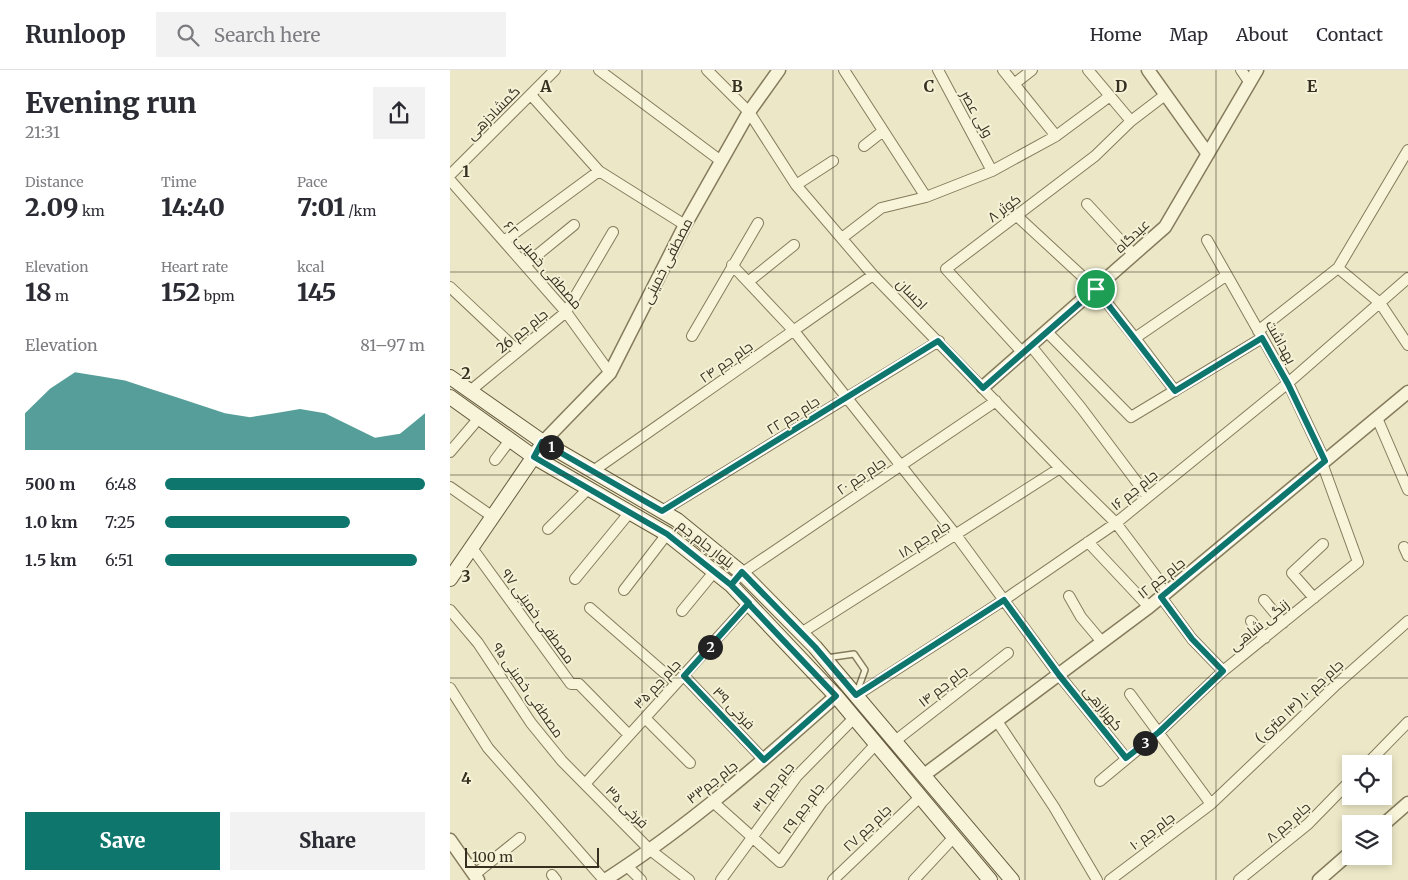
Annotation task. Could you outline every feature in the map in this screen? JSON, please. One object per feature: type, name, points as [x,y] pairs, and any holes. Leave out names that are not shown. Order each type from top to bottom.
[{"type":"main road","name":"بلوار جام جم","points":[[450,377],[542,442],[677,520],[742,572],[825,659],[1012,880]]},
{"type":"main road","name":"بلوار جام جم","points":[[450,397],[534,457],[667,534],[731,585],[836,696],[990,880]]},
{"type":"main road","points":[[450,579],[534,457],[542,442]]},
{"type":"main road","points":[[731,585],[742,572]]},
{"type":"street","name":"گمشادزهی","points":[[450,175],[555,70]]},
{"type":"street","points":[[599,70],[722,161]]},
{"type":"street","name":"احسان","points":[[707,70],[749,112],[796,185],[874,275],[1060,468],[1116,523],[1165,594],[1192,639],[1223,671]]},
{"type":"street","name":"مصطفی خمینی","points":[[542,442],[610,372],[685,225],[749,112],[779,70]]},
{"type":"street","points":[[844,70],[926,197]]},
{"type":"street","name":"ولی عصر","points":[[938,70],[992,171]]},
{"type":"street","points":[[1003,70],[1056,136]]},
{"type":"street","points":[[1014,84],[1032,70]]},
{"type":"street","points":[[1088,70],[1131,121]]},
{"type":"street","points":[[1148,70],[1208,154]]},
{"type":"street","points":[[1241,70],[1250,83]]},
{"type":"street","name":"عیدگاه","points":[[983,388],[1165,227],[1257,70]]},
{"type":"street","points":[[531,95],[599,171],[685,225]]},
{"type":"street","name":"کوثر ۸","points":[[1027,349],[946,269],[1095,156],[1131,121],[1165,95]]},
{"type":"street","points":[[842,238],[881,208],[926,197],[992,171],[1056,136],[1110,96]]},
{"type":"street","points":[[864,146],[883,131]]},
{"type":"street","points":[[1047,332],[1131,418],[1260,334],[1338,268],[1408,150]]},
{"type":"street","points":[[796,185],[833,161]]},
{"type":"street","points":[[504,242],[599,171]]},
{"type":"street","name":"مصطفی خمینی ۶۲","points":[[450,180],[566,312],[610,372]]},
{"type":"street","points":[[1087,204],[1134,255]]},
{"type":"street","points":[[1017,216],[1096,289],[1175,391]]},
{"type":"street","points":[[692,336],[758,223]]},
{"type":"street","points":[[525,265],[574,225]]},
{"type":"street","name":"جام جم 26","points":[[470,390],[566,312],[613,232]]},
{"type":"street","name":"بهداشت","points":[[1207,240],[1288,384],[1324,462]]},
{"type":"street","points":[[748,282],[794,246]]},
{"type":"street","name":"کهرازهی","points":[[732,265],[794,331],[956,535],[1059,675],[1126,758]]},
{"type":"street","points":[[1338,268],[1380,303],[1408,345]]},
{"type":"street","name":"جام جم ۲۴","points":[[593,471],[874,275]]},
{"type":"street","points":[[1135,338],[1227,275]]},
{"type":"street","name":"جام جم ۱۶","points":[[856,695],[1004,600],[1116,523],[1288,384],[1408,278]]},
{"type":"street","points":[[450,287],[518,351]]},
{"type":"street","name":"جام جم ۲۲","points":[[662,511],[938,341]]},
{"type":"street","points":[[1027,349],[1082,409],[1148,497]]},
{"type":"street","name":"جام جم ۱۲","points":[[924,775],[1148,608],[1408,392]]},
{"type":"street","name":"جام جم ۲۰","points":[[742,572],[996,402]]},
{"type":"street","points":[[450,452],[479,418]]},
{"type":"street","points":[[1377,418],[1408,490]]},
{"type":"street","points":[[495,460],[510,440]]},
{"type":"street","name":"زنگی شاهی","points":[[1100,781],[1159,732],[1223,671],[1358,562],[1324,462]]},
{"type":"street","name":"جام جم ۱۸","points":[[801,633],[1060,468]]},
{"type":"street","points":[[450,487],[492,517]]},
{"type":"street","points":[[548,529],[589,488]]},
{"type":"street","points":[[574,579],[630,512]]},
{"type":"street","points":[[624,590],[667,534]]},
{"type":"street","points":[[1088,542],[1148,608]]},
{"type":"street","points":[[1314,598],[1292,573],[1323,544]]},
{"type":"street","name":"مصطفی خمینی ۹۷","points":[[472,548],[571,684],[579,684],[629,735]]},
{"type":"street","points":[[682,611],[714,572]]},
{"type":"street","points":[[1070,596],[1081,617],[1102,642]]},
{"type":"street","points":[[1264,600],[1283,623]]},
{"type":"street","name":"جام جم ۳۵","points":[[585,784],[749,603]]},
{"type":"street","name":"فرخی ۳۹","points":[[590,608],[680,679],[764,760]]},
{"type":"street","name":"مصطفی خمینی ۹۵","points":[[450,610],[478,643],[531,723],[562,761],[585,784]]},
{"type":"street","points":[[1251,621],[1265,638]]},
{"type":"street","name":"جام جم ۱۰ (۱۴ متری)","points":[[1211,804],[1337,684],[1408,621]]},
{"type":"street","name":"جام جم ۱۴","points":[[895,741],[1008,653]]},
{"type":"street","points":[[450,688],[488,748],[604,880]]},
{"type":"street","points":[[1130,694],[1211,804]]},
{"type":"street","name":"جام جم۳۳","points":[[604,880],[627,866],[713,802],[836,696]]},
{"type":"street","points":[[645,718],[690,763]]},
{"type":"street","name":"جام جم ۳۱","points":[[721,880],[797,776],[854,718]]},
{"type":"street","points":[[997,721],[1054,807],[1097,880]]},
{"type":"street","points":[[1376,755],[1408,722]]},
{"type":"street","name":"جام جم ۲۹","points":[[752,837],[780,862],[822,802],[876,744]]},
{"type":"street","name":"فرخی ۳۵","points":[[585,784],[649,849],[689,880]]},
{"type":"street","name":"جام جم ۸","points":[[1242,879],[1308,824],[1342,789]]},
{"type":"street","name":"جام جم ۲۷","points":[[837,879],[920,797]]},
{"type":"street","points":[[713,802],[752,837]]},
{"type":"street","points":[[1392,817],[1408,803]]},
{"type":"street","name":"جام جم ۱۰","points":[[1110,880],[1211,804]]},
{"type":"street","points":[[914,880],[954,837]]},
{"type":"street","points":[[452,848],[476,877],[520,838]]},
{"type":"street","points":[[1319,880],[1342,860]]},
{"type":"street","points":[[627,866],[641,880]]},
{"type":"lane","points":[[825,659],[854,654],[865,670],[856,695]]},
{"type":"route","points":[[1096,289],[983,388],[938,341],[662,511],[542,442],[534,457],[667,534],[731,585],[749,603],[803,658],[836,696],[764,760],[684,676],[749,603],[731,585],[742,572],[815,647],[856,695],[1004,600],[1059,675],[1126,758],[1159,732],[1223,671],[1192,639],[1161,597],[1325,461],[1288,384],[1262,338],[1175,391],[1096,289]]}]
